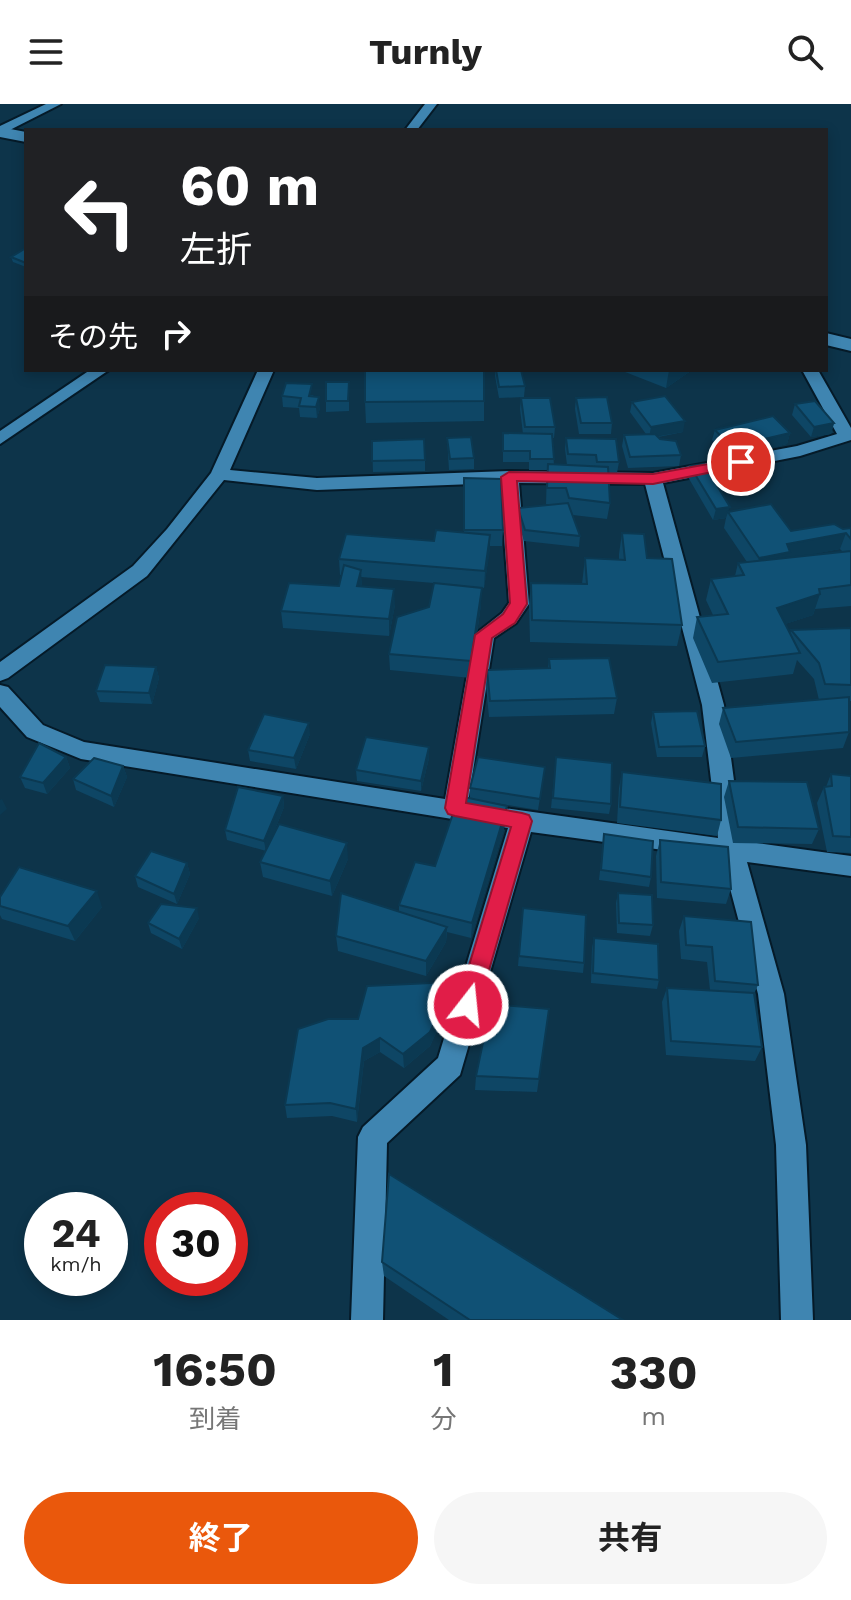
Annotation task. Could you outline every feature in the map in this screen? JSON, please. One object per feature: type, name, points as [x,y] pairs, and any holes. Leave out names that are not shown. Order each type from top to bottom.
[{"type":"street","points":[[0,132],[55,104]]},
{"type":"street","points":[[413,128],[431,104]]},
{"type":"street","points":[[0,132],[24,137]]},
{"type":"street","points":[[828,339],[851,345]]},
{"type":"street","points":[[0,439],[98,372]]},
{"type":"street","points":[[0,673],[140,571],[219,474],[265,372]]},
{"type":"street","points":[[219,474],[317,484],[509,477],[653,479],[800,451],[847,436],[811,372]]},
{"type":"street","points":[[455,808],[484,635],[509,618],[519,604],[509,477]]},
{"type":"street","points":[[653,479],[713,705],[731,848],[773,1009],[791,1145],[797,1320]]},
{"type":"street","points":[[0,693],[35,731],[81,750],[522,821],[851,866]]},
{"type":"street","points":[[367,1320],[373,1137],[450,1066],[522,821]]},
{"type":"building","points":[[24,249],[24,262],[11,257]]},
{"type":"building","points":[[365,372],[484,372],[484,401],[365,402]]},
{"type":"building","points":[[496,372],[522,372],[525,386],[499,387]]},
{"type":"building","points":[[326,382],[349,382],[348,401],[326,401]]},
{"type":"building","points":[[286,383],[312,384],[309,396],[319,397],[316,407],[299,406],[301,398],[282,396]]},
{"type":"building","points":[[665,396],[685,421],[651,427],[632,402]]},
{"type":"building","points":[[607,397],[612,423],[581,423],[576,398]]},
{"type":"building","points":[[521,398],[550,398],[555,427],[525,427]]},
{"type":"building","points":[[815,401],[834,423],[814,427],[795,404]]},
{"type":"building","points":[[773,416],[790,433],[731,447],[715,430]]},
{"type":"building","points":[[503,433],[552,434],[554,459],[530,459],[530,451],[503,451]]},
{"type":"building","points":[[655,434],[660,439],[676,441],[681,455],[630,457],[624,435]]},
{"type":"building","points":[[471,437],[474,458],[450,459],[447,438]]},
{"type":"building","points":[[566,438],[616,439],[619,462],[597,462],[596,455],[568,454]]},
{"type":"building","points":[[424,439],[425,460],[372,461],[372,441]]},
{"type":"building","points":[[548,464],[608,467],[610,503],[569,498],[566,488],[547,488]]},
{"type":"building","points":[[704,464],[730,507],[716,509],[690,466]]},
{"type":"building","points":[[464,478],[501,479],[503,530],[464,530]]},
{"type":"building","points":[[568,503],[580,536],[525,530],[518,508]]},
{"type":"building","points":[[771,504],[791,531],[834,524],[843,529],[851,528],[851,539],[846,533],[787,544],[790,552],[759,558],[728,512]]},
{"type":"building","points":[[436,530],[490,535],[485,571],[339,559],[346,534],[434,541]]},
{"type":"building","points":[[622,533],[644,534],[647,558],[672,559],[682,625],[532,620],[531,583],[587,584],[585,558],[625,560]]},
{"type":"building","points":[[851,551],[851,585],[819,589],[820,594],[777,608],[800,653],[718,662],[697,617],[728,614],[711,579],[744,575],[738,563]]},
{"type":"building","points":[[344,565],[361,570],[357,586],[394,589],[389,619],[281,611],[289,583],[339,586]]},
{"type":"building","points":[[434,583],[482,588],[471,661],[389,654],[397,617],[429,607]]},
{"type":"building","points":[[851,628],[851,685],[825,684],[819,663],[791,630]]},
{"type":"building","points":[[609,658],[617,698],[490,701],[487,670],[550,668],[549,659]]},
{"type":"building","points":[[105,665],[156,667],[149,693],[96,691]]},
{"type":"building","points":[[849,697],[849,732],[736,742],[723,708]]},
{"type":"building","points":[[697,711],[705,746],[659,747],[653,712]]},
{"type":"building","points":[[264,714],[309,723],[294,758],[248,750]]},
{"type":"building","points":[[366,737],[429,747],[421,781],[356,770]]},
{"type":"building","points":[[39,743],[66,757],[43,783],[20,777]]},
{"type":"building","points":[[478,757],[545,767],[540,799],[470,788]]},
{"type":"building","points":[[556,757],[612,763],[611,804],[553,798]]},
{"type":"building","points":[[94,758],[123,766],[111,796],[73,779]]},
{"type":"building","points":[[622,772],[721,784],[721,820],[620,807]]},
{"type":"building","points":[[831,774],[851,776],[851,837],[833,836],[824,787],[832,786]]},
{"type":"building","points":[[729,781],[807,782],[819,829],[738,827]]},
{"type":"building","points":[[238,787],[283,796],[264,841],[225,830]]},
{"type":"building","points":[[459,796],[507,806],[472,923],[399,905],[415,862],[435,866]]},
{"type":"building","points":[[279,824],[347,843],[330,881],[260,862]]},
{"type":"building","points":[[604,834],[653,841],[651,877],[601,870]]},
{"type":"building","points":[[660,840],[728,847],[731,889],[661,882]]},
{"type":"building","points":[[151,851],[187,863],[174,894],[135,876]]},
{"type":"building","points":[[19,867],[97,891],[68,926],[0,906],[0,897]]},
{"type":"building","points":[[341,893],[447,927],[426,961],[336,936]]},
{"type":"building","points":[[618,893],[652,895],[653,925],[619,923]]},
{"type":"building","points":[[161,904],[197,908],[179,939],[148,923]]},
{"type":"building","points":[[523,908],[586,915],[584,963],[519,956]]},
{"type":"building","points":[[684,916],[751,922],[758,985],[715,981],[712,947],[686,945]]},
{"type":"building","points":[[594,938],[658,944],[659,980],[593,973]]},
{"type":"building","points":[[453,982],[430,1032],[403,1054],[380,1038],[363,1048],[356,1109],[330,1103],[285,1105],[298,1029],[328,1019],[358,1019],[367,986]]},
{"type":"building","points":[[667,988],[754,993],[762,1047],[671,1041]]},
{"type":"building","points":[[491,1004],[549,1009],[539,1079],[476,1076]]},
{"type":"building","points":[[389,1174],[623,1320],[470,1320],[382,1262]]},
{"type":"route","points":[[468,1005],[522,821],[455,808],[484,635],[509,618],[519,604],[509,477],[653,479],[741,462]]}]
